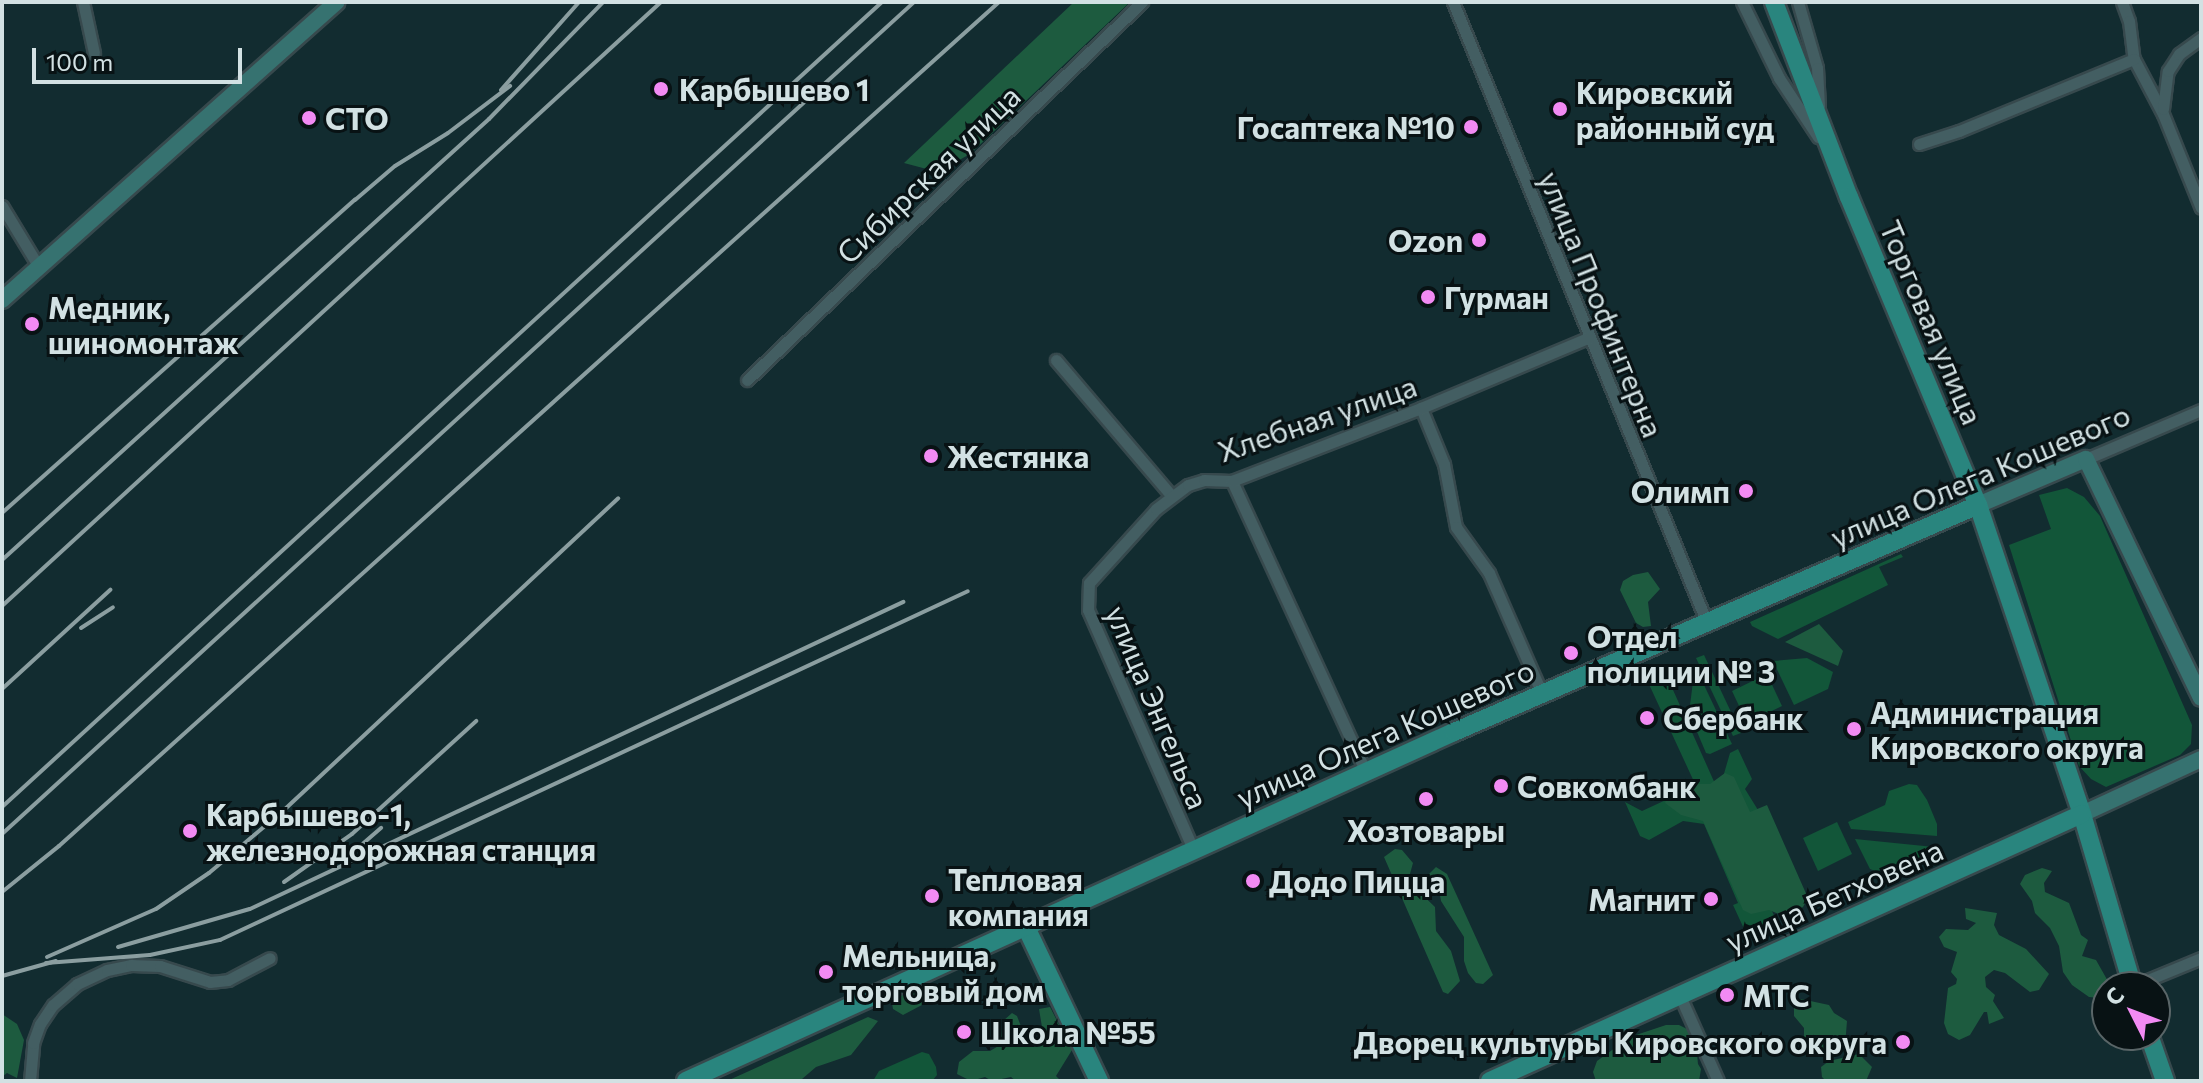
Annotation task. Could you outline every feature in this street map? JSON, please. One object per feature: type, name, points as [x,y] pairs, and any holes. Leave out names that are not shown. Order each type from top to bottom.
[{"type":"main road","name":"Торговая улица","points":[[1774,2],[1843,180],[1978,505],[2082,814],[2128,971]]},
{"type":"main road","name":"улица Олега Кошевого","points":[[686,1081],[1193,849],[1978,505]]},
{"type":"main road","name":"улица Бетховена","points":[[1490,1081],[2082,814]]},
{"type":"main road","points":[[1025,925],[1099,1081]]},
{"type":"main road","points":[[2155,1051],[2165,1081]]},
{"type":"street","points":[[83,2],[94,53]]},
{"type":"street","points":[[2,300],[337,2]]},
{"type":"street","name":"Сибирская улица","points":[[747,380],[1142,2]]},
{"type":"street","name":"улица Профинтерна","points":[[1453,2],[1707,623]]},
{"type":"street","points":[[1742,2],[1779,78],[1843,180]]},
{"type":"street","points":[[1798,2],[1817,68],[1820,119]]},
{"type":"street","points":[[2122,2],[2131,30],[2134,59],[2163,114],[2201,208]]},
{"type":"street","points":[[2163,114],[2168,71],[2179,54],[2201,38]]},
{"type":"street","points":[[1919,144],[1959,131],[2134,59]]},
{"type":"street","points":[[2,206],[39,267]]},
{"type":"street","name":"Хлебная улица","points":[[1089,583],[1171,495],[1204,480],[1232,481],[1421,408],[1590,337]]},
{"type":"street","points":[[1056,360],[1171,495]]},
{"type":"street","points":[[1421,408],[1444,464],[1456,527],[1489,573],[1542,694]]},
{"type":"street","name":"улица Олега Кошевого","points":[[1978,505],[2201,410]]},
{"type":"street","points":[[2086,459],[2201,698]]},
{"type":"street","points":[[1232,481],[1366,772]]},
{"type":"street","name":"улица Энгельса","points":[[1089,583],[1088,610],[1193,849]]},
{"type":"street","name":"улица Бетховена","points":[[2082,814],[2201,759]]},
{"type":"street","points":[[30,1081],[33,1043],[40,1024],[53,1005],[77,984],[107,970],[131,965],[160,966],[210,982],[228,980],[270,958]]},
{"type":"street","points":[[2171,971],[2201,958]]},
{"type":"street","points":[[1680,996],[1718,1081]]},
{"type":"green space","points":[[1074,2],[1130,2],[970,154],[938,172],[904,163]]},
{"type":"green space","points":[[2067,488],[2084,497],[2100,516],[2192,725],[2191,744],[2180,755],[2106,787],[2091,779],[2079,766],[2009,545],[2051,529],[2039,495]]},
{"type":"green space","points":[[1901,554],[1903,557],[1879,567],[1888,585],[1778,639],[1750,622]]},
{"type":"green space","points":[[1648,572],[1660,589],[1648,602],[1651,626],[1643,627],[1636,623],[1620,590],[1623,581]]},
{"type":"green space","points":[[1819,624],[1843,651],[1838,666],[1785,642]]},
{"type":"green space","points":[[1704,655],[1741,733],[1733,736],[1696,658]]},
{"type":"green space","points":[[1807,658],[1833,672],[1828,689],[1794,705],[1773,661]]},
{"type":"green space","points":[[1695,666],[1732,744],[1710,754],[1706,753],[1689,713]]},
{"type":"green space","points":[[1665,672],[1776,920],[1745,931],[1733,905],[1738,903],[1704,824],[1683,821],[1649,840],[1640,836],[1625,802],[1642,811],[1696,786],[1647,680]]},
{"type":"green space","points":[[1767,674],[1782,706],[1747,723],[1732,691]]},
{"type":"green space","points":[[1738,749],[1752,779],[1745,789],[1776,839],[1721,784],[1730,753]]},
{"type":"green space","points":[[1725,773],[1734,777],[1750,812],[1767,805],[1808,898],[1803,907],[1786,917],[1769,910],[1751,914],[1743,910],[1703,821],[1681,815],[1665,803],[1667,796],[1689,784],[1710,784]]},
{"type":"green space","points":[[1909,784],[1917,785],[1927,800],[1937,824],[1937,836],[1851,829],[1848,822],[1885,805],[1889,791]]},
{"type":"green space","points":[[1837,822],[1852,854],[1818,871],[1803,838]]},
{"type":"green space","points":[[1855,839],[1934,847],[1936,852],[1897,868],[1875,871],[1870,869]]},
{"type":"green space","points":[[1395,849],[1402,850],[1413,863],[1408,881],[1435,907],[1436,931],[1451,951],[1460,981],[1448,994],[1443,992],[1384,857]]},
{"type":"green space","points":[[1436,867],[1447,874],[1493,975],[1483,984],[1476,983],[1468,973],[1464,961],[1464,937],[1441,901],[1439,890],[1429,881],[1428,875]]},
{"type":"green space","points":[[2042,868],[2052,871],[2044,883],[2045,892],[2069,903],[2081,935],[2088,940],[2082,956],[2096,960],[2102,971],[2091,971],[2091,997],[2072,985],[2063,972],[2059,946],[2050,928],[2035,913],[2032,901],[2020,884],[2025,875]]},
{"type":"green space","points":[[1965,908],[1997,913],[1994,925],[1999,935],[2026,949],[2049,974],[2039,990],[2030,992],[2005,973],[1994,970],[1985,977],[1986,987],[1995,995],[1993,1001],[2004,1018],[1989,1024],[1987,1012],[1984,1012],[1970,1035],[1959,1040],[1948,1034],[1944,1023],[1948,988],[1956,984],[1957,979],[1951,972],[1957,952],[1944,947],[1939,937],[1946,929],[1968,930],[1976,923],[1966,919]]},
{"type":"green space","points":[[927,981],[941,989],[939,996],[903,1015],[893,1009],[892,1003],[905,990]]},
{"type":"green space","points":[[1801,999],[1829,1005],[1834,1013],[1847,1021],[1845,1046],[1836,1052],[1821,1050],[1804,1038],[1804,1028],[1794,1016],[1794,1006]]},
{"type":"green space","points":[[1050,1007],[1072,1050],[1056,1076],[1061,1081],[1016,1081],[1011,1077],[992,1081],[985,1077],[971,1081],[957,1074],[959,1062],[973,1051],[990,1051],[1000,1045],[1003,1021],[1012,1013],[1017,1016],[1024,1034],[1040,1042],[1044,1039],[1039,1009]]},
{"type":"green space","points":[[2,1014],[17,1024],[24,1040],[17,1078],[7,1073],[2,1077]]},
{"type":"green space","points":[[868,1017],[878,1021],[851,1055],[816,1067],[802,1079],[727,1081]]},
{"type":"green space","points":[[1666,1025],[1679,1025],[1695,1033],[1701,1069],[1699,1081],[1596,1081],[1593,1072],[1597,1061],[1630,1037]]},
{"type":"green space","points":[[922,1052],[929,1054],[936,1067],[937,1075],[932,1081],[873,1081],[879,1071]]},
{"type":"green space","points":[[1859,1054],[1872,1067],[1866,1081],[1826,1081],[1822,1077],[1821,1067],[1829,1061]]},
{"type":"railway","points":[[501,90],[579,2]]},
{"type":"railway","points":[[2,560],[489,119],[603,2]]},
{"type":"railway","points":[[2,606],[661,2]]},
{"type":"railway","points":[[2,807],[882,2]]},
{"type":"railway","points":[[2,834],[914,2]]},
{"type":"railway","points":[[2,892],[59,846],[999,2]]},
{"type":"railway","points":[[2,513],[395,166],[448,133],[510,86]]},
{"type":"railway","points":[[47,957],[156,909],[209,873],[284,810],[618,498]]},
{"type":"railway","points":[[2,689],[110,590]]},
{"type":"railway","points":[[46,963],[150,955],[220,940],[968,591]]},
{"type":"railway","points":[[118,947],[250,909],[903,602]]},
{"type":"railway","points":[[81,628],[113,607]]},
{"type":"railway","points":[[284,882],[352,834],[476,721]]},
{"type":"railway","points":[[351,854],[381,828]]},
{"type":"railway","points":[[2,976],[56,961]]},
{"type":"place","name":"Карбышево 1","points":[[661,89]]},
{"type":"place","name":"Кировский районный суд","points":[[1560,109]]},
{"type":"place","name":"СТО","points":[[309,118]]},
{"type":"place","name":"Госаптека №10","points":[[1471,127]]},
{"type":"place","name":"Ozon","points":[[1479,240]]},
{"type":"place","name":"Гурман","points":[[1428,297]]},
{"type":"place","name":"Медник, шиномонтаж","points":[[32,324]]},
{"type":"place","name":"Жестянка","points":[[931,456]]},
{"type":"place","name":"Олимп","points":[[1746,491]]},
{"type":"place","name":"Отдел полиции № 3","points":[[1571,653]]},
{"type":"place","name":"Сбербанк","points":[[1647,718]]},
{"type":"place","name":"Администрация Кировского округа","points":[[1854,729]]},
{"type":"place","name":"Совкомбанк","points":[[1501,786]]},
{"type":"place","name":"Хозтовары","points":[[1426,799]]},
{"type":"place","name":"Карбышево-1, железнодорожная станция","points":[[190,831]]},
{"type":"place","name":"Додо Пицца","points":[[1253,881]]},
{"type":"place","name":"Тепловая компания","points":[[932,896]]},
{"type":"place","name":"Магнит","points":[[1711,899]]},
{"type":"place","name":"Мельница, торговый дом","points":[[826,972]]},
{"type":"place","name":"МТС","points":[[1727,995]]},
{"type":"place","name":"Школа №55","points":[[964,1032]]},
{"type":"place","name":"Дворец культуры Кировского округа","points":[[1903,1042]]}]
